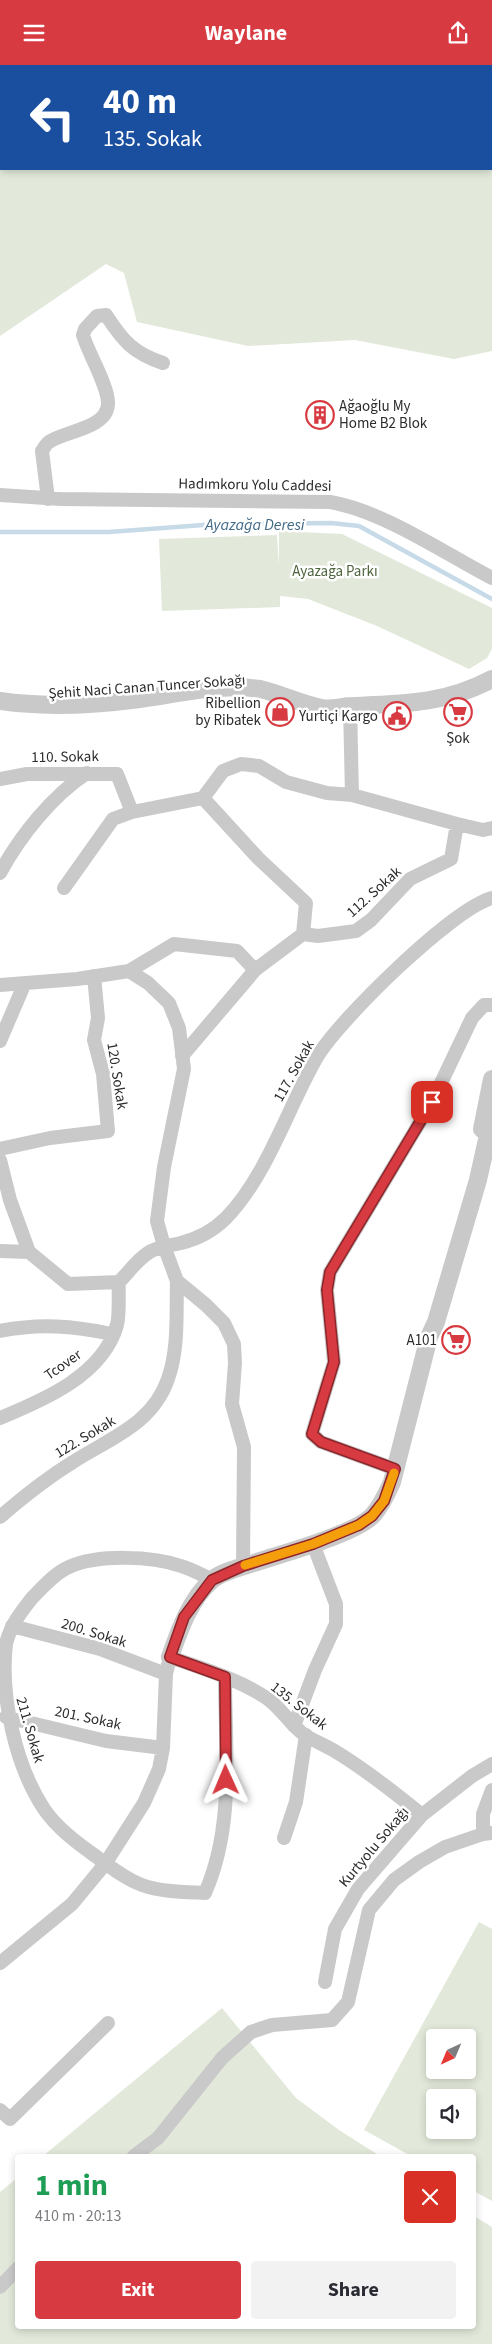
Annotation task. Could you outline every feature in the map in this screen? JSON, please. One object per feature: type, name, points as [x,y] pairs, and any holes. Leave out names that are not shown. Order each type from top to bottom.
[{"type":"street","points":[[48,499],[42,451],[48,442],[87,428],[104,415],[108,405],[106,391],[83,335],[90,322],[96,315],[106,315],[122,339],[145,357],[163,363]]},
{"type":"street","name":"Hadımkoru Yolu Caddesi","points":[[0,495],[48,499],[310,501],[352,506],[381,519],[492,578]]},
{"type":"street","name":"Şehit Naci Canan Tuncer Sokağı","points":[[0,691],[39,694],[77,693],[211,680],[243,679],[284,686],[350,706]]},
{"type":"street","name":"Şehit Naci Canan Tuncer Sokağı","points":[[0,701],[60,705],[139,699],[201,689],[238,687],[261,689],[321,707],[335,709],[350,706],[407,704],[442,699],[467,692],[492,679]]},
{"type":"street","points":[[350,706],[352,795]]},
{"type":"street","points":[[64,888],[113,819],[132,812],[203,798],[223,771],[241,764],[259,766],[286,783],[327,793],[352,795],[483,830],[492,828]]},
{"type":"street","points":[[0,873],[28,831],[69,785],[88,773]]},
{"type":"street","name":"110. Sokak","points":[[0,779],[27,774],[118,774],[132,812]]},
{"type":"street","points":[[182,1056],[255,970],[302,934],[306,903],[258,858],[203,798]]},
{"type":"street","name":"112. Sokak","points":[[302,934],[318,936],[356,931],[410,879],[451,859],[457,824]]},
{"type":"street","name":"117. Sokak","points":[[119,1283],[148,1253],[164,1246],[182,1243],[208,1232],[226,1217],[250,1186],[318,1055],[335,1033],[381,984],[427,942],[467,910],[492,898]]},
{"type":"street","points":[[0,985],[24,985],[129,971],[174,945],[237,951],[255,970]]},
{"type":"street","points":[[129,971],[148,983],[169,1003],[179,1028],[184,1069],[164,1167],[157,1221],[177,1281],[224,1323],[234,1344],[232,1405],[244,1447],[243,1566]]},
{"type":"street","name":"120. Sokak","points":[[0,1149],[50,1138],[108,1131],[103,1074],[94,1040],[98,1018],[94,976]]},
{"type":"street","points":[[0,1041],[24,985]]},
{"type":"street","points":[[395,1469],[321,1442],[312,1434],[334,1362],[327,1290],[330,1272],[432,1102],[472,1018],[484,1005],[492,1005]]},
{"type":"street","points":[[0,1963],[72,1904],[106,1864],[144,1803],[159,1769],[163,1748],[166,1674],[170,1657],[184,1617],[212,1580],[243,1566],[313,1544],[359,1525],[372,1516],[384,1501],[395,1469],[429,1337],[436,1322],[492,1079]]},
{"type":"street","points":[[445,1278],[478,1180],[492,1117]]},
{"type":"street","points":[[0,1160],[10,1200],[29,1252],[68,1284],[119,1283]]},
{"type":"street","points":[[0,1251],[29,1252]]},
{"type":"street","name":"122. Sokak","points":[[0,1517],[30,1491],[74,1461],[125,1433],[152,1408],[168,1379],[176,1345],[177,1281]]},
{"type":"street","name":"Tcover","points":[[0,1418],[27,1407],[78,1378],[101,1357],[117,1325],[119,1283]]},
{"type":"street","points":[[0,1331],[16,1328],[72,1325],[112,1333]]},
{"type":"street","points":[[294,1726],[315,1670],[336,1624],[336,1604],[313,1544]]},
{"type":"street","name":"211. Sokak","points":[[212,1580],[180,1566],[148,1560],[95,1559],[68,1567],[40,1590],[12,1626],[6,1644],[2,1676],[3,1703],[6,1717],[28,1779],[45,1809],[76,1842],[106,1864],[141,1885],[182,1892],[205,1893],[215,1871],[224,1828],[226,1780],[225,1677]]},
{"type":"street","name":"200. Sokak","points":[[12,1626],[100,1649],[166,1674]]},
{"type":"street","name":"135. Sokak","points":[[170,1657],[225,1677],[267,1699],[282,1711],[294,1726],[306,1735],[333,1750],[374,1778],[422,1815]]},
{"type":"street","name":"201. Sokak","points":[[6,1717],[106,1741],[163,1748]]},
{"type":"street","points":[[284,1838],[296,1803],[306,1735]]},
{"type":"street","name":"Kurtyolu Sokağı","points":[[325,1982],[335,1929],[344,1909],[372,1870],[422,1815],[472,1776],[492,1764]]},
{"type":"street","points":[[137,2154],[158,2138],[222,2058],[251,2032],[272,2025],[332,2020],[348,2002],[369,1910],[394,1880],[420,1862],[445,1847],[488,1833],[483,1814],[492,1790]]},
{"type":"street","points":[[0,2109],[10,2119],[108,2023]]},
{"type":"street","points":[[0,2287],[15,2271]]},
{"type":"green space","points":[[0,170],[492,170],[492,351],[454,359],[355,340],[248,346],[137,322],[124,273],[106,264],[0,336]]},
{"type":"green space","name":"Ayazağa Parkı","points":[[279,531],[342,534],[492,608],[492,649],[487,658],[469,669],[377,626],[308,599],[280,596],[280,607],[162,611],[159,539],[277,535],[279,566]]},
{"type":"green space","points":[[479,1922],[492,1929],[492,2201],[476,2192],[476,2154],[407,2154],[364,2130]]},
{"type":"green space","points":[[222,2008],[296,2098],[339,2130],[377,2154],[45,2154]]},
{"type":"green space","points":[[15,2180],[15,2329],[476,2329],[476,2217],[492,2227],[492,2344],[0,2344],[0,2192]]},
{"type":"waterway","name":"Ayazağa Deresi","points":[[0,532],[109,532],[217,524],[331,523],[359,526],[492,599]]},
{"type":"slow traffic","points":[[245,1565],[313,1544],[359,1525],[372,1516],[384,1501],[394,1473]]},
{"type":"place","name":"Ağaoğlu My Home B2 Blok","points":[[320,415]]},
{"type":"place","name":"Ribellion by Ribatek","points":[[280,712]]},
{"type":"place","name":"Şok","points":[[458,712]]},
{"type":"place","name":"Yurtiçi Kargo","points":[[397,716]]},
{"type":"place","name":"A101","points":[[456,1340]]},
{"type":"route","points":[[226,1780],[225,1677],[170,1657],[184,1617],[212,1580],[243,1566],[313,1544],[359,1525],[372,1516],[384,1501],[395,1469],[335,1448],[321,1442],[312,1434],[313,1425],[323,1402],[334,1362],[327,1290],[330,1272],[358,1222],[432,1102]]}]
